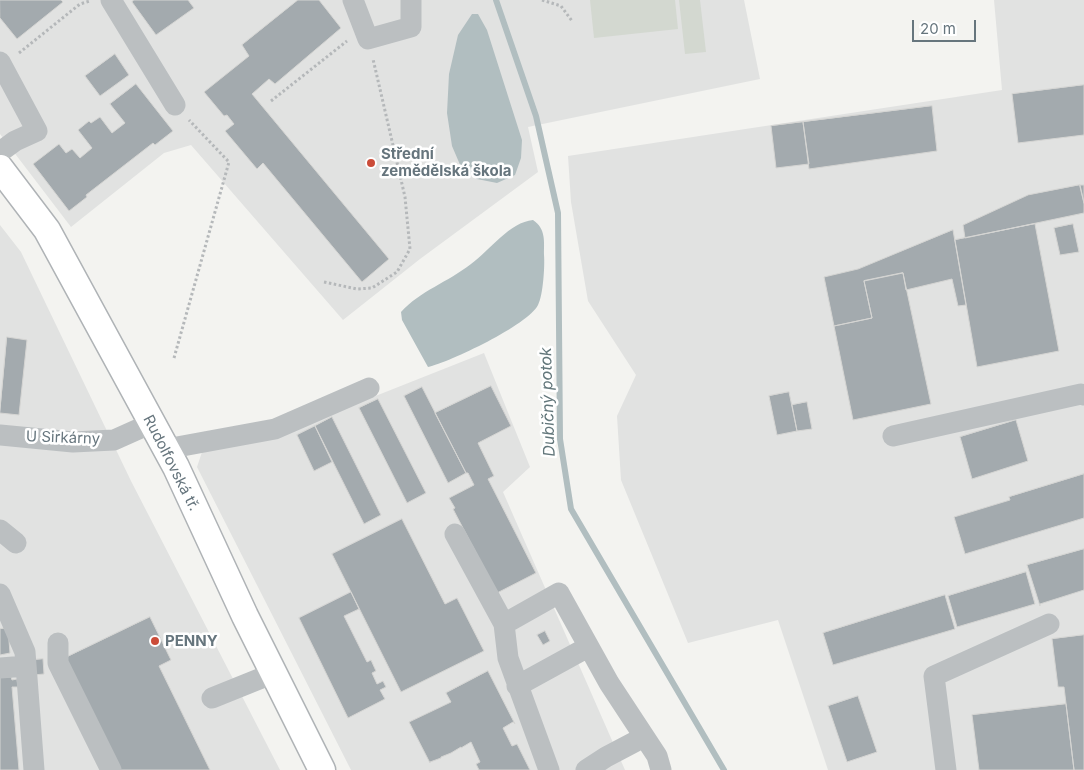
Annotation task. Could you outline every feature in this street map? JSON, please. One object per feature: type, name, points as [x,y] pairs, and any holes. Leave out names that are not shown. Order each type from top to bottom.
[{"type":"main road","name":"Rudolfovská tř.","points":[[0,168],[46,230],[176,467],[245,616],[322,770]]},
{"type":"street","points":[[111,0],[175,105]]},
{"type":"street","points":[[353,0],[366,34],[411,27],[411,0]]},
{"type":"street","points":[[0,152],[37,131],[2,64]]},
{"type":"street","points":[[166,450],[275,429],[368,388]]},
{"type":"street","points":[[893,436],[1072,396],[1084,395]]},
{"type":"street","name":"U Sirkárny","points":[[0,435],[73,442],[114,440],[152,424]]},
{"type":"street","points":[[455,534],[504,624],[508,658],[549,770]]},
{"type":"street","points":[[504,624],[559,593],[609,683],[657,756],[661,770]]},
{"type":"street","points":[[0,594],[25,652],[34,770]]},
{"type":"street","points":[[946,770],[934,676],[1049,624]]},
{"type":"street","points":[[58,643],[58,663],[111,770]]},
{"type":"street","points":[[517,686],[588,647]]},
{"type":"street","points":[[0,668],[26,666]]},
{"type":"street","points":[[212,698],[274,673]]},
{"type":"street","points":[[586,770],[644,737]]},
{"type":"path","points":[[2,64],[80,4],[93,0]]},
{"type":"path","points":[[542,0],[561,6],[572,21]]},
{"type":"path","points":[[271,101],[366,34],[405,197],[410,249],[397,272],[372,288],[357,289],[324,282]]},
{"type":"path","points":[[174,358],[229,162],[175,105]]},
{"type":"shaded area","name":"Střední zemědělská škola","points":[[0,0],[744,0],[760,79],[528,127],[538,172],[420,259],[343,320],[191,145],[164,153],[71,227],[0,134]]},
{"type":"shaded area","points":[[590,0],[675,0],[678,29],[594,38]]},
{"type":"shaded area","points":[[679,0],[700,0],[706,52],[685,54]]},
{"type":"shaded area","points":[[994,0],[1084,0],[1084,770],[828,770],[778,620],[688,643],[621,480],[617,416],[636,375],[588,301],[571,202],[568,156],[1002,90]]},
{"type":"shaded area","points":[[472,14],[478,14],[487,30],[522,140],[521,158],[515,175],[497,183],[477,179],[461,167],[452,146],[447,113],[449,74],[458,35]]},
{"type":"shaded area","points":[[533,220],[540,227],[544,240],[543,281],[538,305],[520,322],[488,342],[428,367],[402,320],[401,312],[425,292],[471,264],[508,231]]},
{"type":"shaded area","points":[[0,225],[21,252],[131,481],[280,770],[0,770]]},
{"type":"shaded area","points":[[484,353],[530,467],[503,492],[625,770],[351,770],[197,467],[202,452],[277,435]]},
{"type":"building","points":[[0,0],[61,0],[63,2],[17,39],[0,18]]},
{"type":"building","points":[[134,0],[188,0],[194,8],[156,35],[132,2]]},
{"type":"building","points":[[298,0],[319,0],[341,28],[275,84],[269,79],[252,94],[389,259],[362,282],[263,163],[257,169],[225,131],[234,124],[227,115],[224,116],[204,92],[249,56],[242,45]]},
{"type":"building","points":[[115,54],[129,75],[100,96],[85,76]]},
{"type":"building","points":[[136,84],[173,131],[155,145],[153,143],[86,195],[87,197],[69,211],[33,164],[59,144],[66,153],[72,149],[80,158],[92,148],[78,130],[89,121],[91,123],[100,117],[112,133],[125,123],[110,104]]},
{"type":"building","points":[[1084,85],[1084,135],[1018,143],[1012,94]]},
{"type":"building","points":[[932,106],[937,151],[809,169],[803,122]]},
{"type":"building","points":[[803,122],[809,164],[776,168],[771,126]]},
{"type":"building","points":[[1080,185],[1084,185],[1084,203]]},
{"type":"building","points":[[1080,185],[1084,213],[965,238],[963,225],[1028,195]]},
{"type":"building","points":[[1035,224],[1059,351],[977,367],[955,240]]},
{"type":"building","points":[[1073,224],[1079,252],[1060,255],[1054,228]]},
{"type":"building","points":[[953,230],[966,305],[958,306],[952,279],[906,290],[903,273],[864,281],[872,318],[834,326],[824,277],[858,269]]},
{"type":"building","points":[[903,273],[931,404],[853,420],[834,326],[872,318],[864,281]]},
{"type":"building","points":[[7,337],[27,340],[19,415],[0,413]]},
{"type":"building","points":[[491,386],[511,426],[478,443],[494,476],[488,479],[536,573],[497,593],[449,498],[474,485],[435,413]]},
{"type":"building","points":[[422,387],[466,473],[448,483],[404,396]]},
{"type":"building","points":[[789,392],[797,431],[777,435],[769,396]]},
{"type":"building","points":[[378,399],[426,493],[407,503],[359,408]]},
{"type":"building","points":[[807,402],[812,429],[797,431],[792,405]]},
{"type":"building","points":[[332,417],[381,515],[364,524],[315,426]]},
{"type":"building","points":[[1016,420],[1028,461],[972,479],[960,437]]},
{"type":"building","points":[[315,426],[332,462],[314,471],[297,435]]},
{"type":"building","points":[[1084,474],[1084,518],[965,554],[954,517],[1010,500],[1009,497]]},
{"type":"building","points":[[402,519],[445,604],[457,598],[484,651],[401,692],[332,554]]},
{"type":"building","points":[[1084,549],[1084,590],[1040,604],[1040,606],[1027,565]]},
{"type":"building","points":[[1026,572],[1035,604],[957,627],[948,596]]},
{"type":"building","points":[[351,592],[359,609],[344,616],[367,662],[371,660],[376,671],[372,673],[377,684],[383,681],[386,687],[380,690],[385,699],[348,718],[299,618]]},
{"type":"building","points":[[945,595],[955,629],[833,665],[823,633]]},
{"type":"building","points":[[150,617],[171,660],[159,666],[210,770],[120,770],[65,658]]},
{"type":"building","points":[[8,628],[10,653],[0,655],[0,629]]},
{"type":"building","points":[[545,631],[550,641],[543,645],[537,635]]},
{"type":"building","points":[[1084,635],[1084,770],[1074,770],[1064,687],[1058,687],[1052,639]]},
{"type":"building","points":[[43,659],[44,674],[33,675],[32,660]]},
{"type":"building","points":[[488,671],[515,724],[513,722],[503,728],[512,746],[517,744],[530,770],[479,770],[476,764],[480,762],[471,742],[430,763],[409,722],[451,702],[446,693]]},
{"type":"building","points":[[11,677],[12,680],[17,679],[18,687],[12,687],[19,770],[0,770],[0,678]]},
{"type":"building","points":[[858,696],[877,752],[847,762],[828,706]]},
{"type":"building","points":[[1066,704],[1074,770],[979,770],[972,715]]},
{"type":"waterway","name":"Dubičný potok","points":[[496,0],[536,116],[558,213],[560,439],[571,509],[724,770]]},
{"type":"place","name":"Střední zemědělská škola","points":[[371,163]]},
{"type":"place","name":"PENNY","points":[[155,641]]}]
